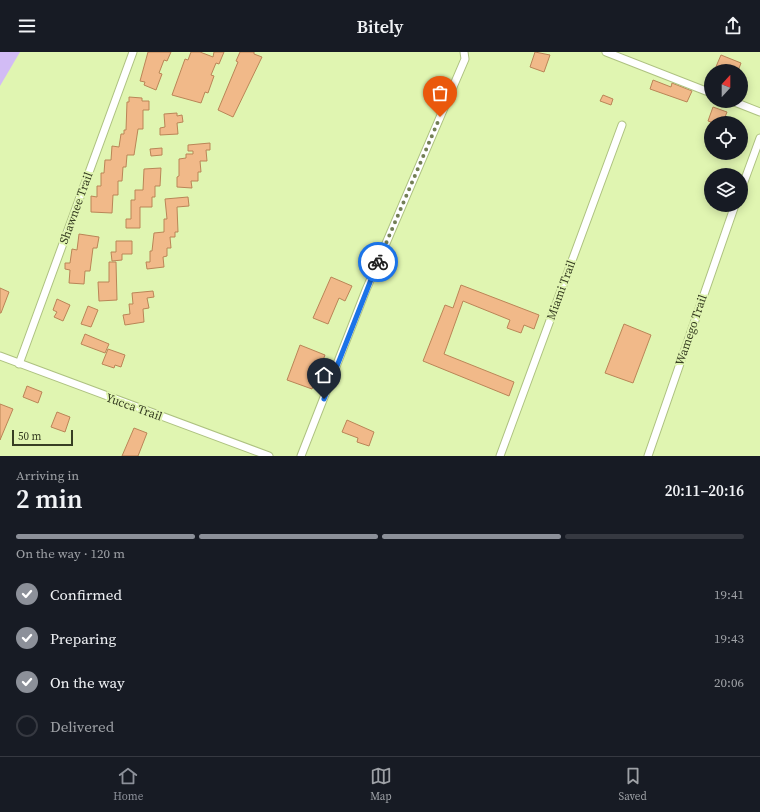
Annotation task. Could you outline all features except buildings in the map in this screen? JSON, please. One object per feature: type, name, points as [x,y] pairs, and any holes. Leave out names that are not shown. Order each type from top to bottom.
[{"type":"street","name":"Shawnee Trail","points":[[19,364],[133,52]]},
{"type":"street","points":[[301,456],[366,290],[465,59],[464,52]]},
{"type":"street","points":[[606,52],[704,90]]},
{"type":"street","points":[[748,107],[760,112]]},
{"type":"street","name":"Miami Trail","points":[[500,456],[622,125]]},
{"type":"street","points":[[748,171],[760,138]]},
{"type":"street","name":"Wamego Trail","points":[[648,456],[733,212]]},
{"type":"street","name":"Yucca Trail","points":[[0,356],[269,456]]},
{"type":"shaded area","points":[[0,52],[20,52],[0,86]]},
{"type":"way so far","points":[[378,262],[440,117]]},
{"type":"route","points":[[324,399],[378,262]]}]
